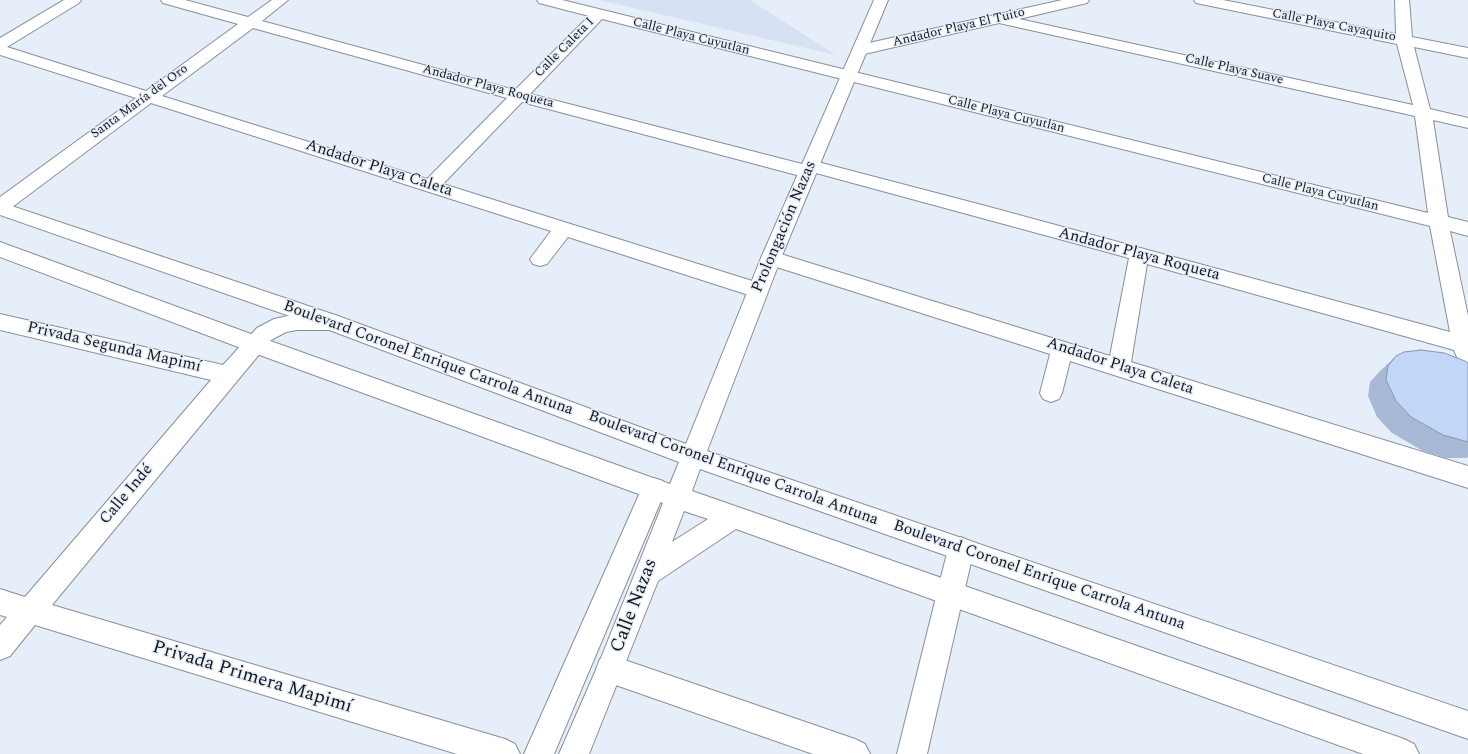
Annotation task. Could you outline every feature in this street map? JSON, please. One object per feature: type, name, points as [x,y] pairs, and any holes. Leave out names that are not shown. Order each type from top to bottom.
[{"type":"street","points":[[0,45],[74,0]]},
{"type":"street","name":"Andador Playa Roqueta","points":[[168,0],[518,96],[809,169],[1139,255],[1466,349]]},
{"type":"street","name":"Santa María del Oro","points":[[0,207],[281,0]]},
{"type":"street","name":"Calle Playa Cuyutlan","points":[[544,0],[1468,229]]},
{"type":"street","name":"Prolongación Nazas","points":[[694,457],[771,258],[881,0]]},
{"type":"street","name":"Calle Playa Cayaquito","points":[[1201,0],[1468,53]]},
{"type":"street","points":[[1402,0],[1404,40],[1423,113],[1439,222],[1466,349]]},
{"type":"street","name":"Andador Playa El Tuito","points":[[860,50],[1001,19],[1073,1]]},
{"type":"street","name":"Calle Caleta I","points":[[431,186],[599,14]]},
{"type":"street","name":"Calle Playa Suave","points":[[1001,19],[1468,123]]},
{"type":"street","name":"Andador Playa Caleta","points":[[0,50],[758,290]]},
{"type":"street","name":"Boulevard Coronel Enrique Carrola Antuna","points":[[0,207],[331,322],[694,457],[1468,725]]},
{"type":"street","points":[[540,259],[564,228]]},
{"type":"street","points":[[0,248],[254,344],[666,493],[1404,754]]},
{"type":"street","points":[[1118,367],[1139,255]]},
{"type":"street","name":"Andador Playa Caleta","points":[[771,258],[1468,477]]},
{"type":"street","name":"Privada Segunda Mapimí","points":[[0,322],[228,375]]},
{"type":"street","name":"Calle Indé","points":[[0,646],[264,334],[281,325],[297,322],[331,322]]},
{"type":"street","points":[[1051,393],[1062,349]]},
{"type":"street","name":"Calle Nazas","points":[[574,754],[610,669],[647,573],[666,493],[694,457]]},
{"type":"street","points":[[539,754],[666,493]]},
{"type":"street","points":[[647,573],[733,517]]},
{"type":"street","points":[[912,754],[961,549]]},
{"type":"street","name":"Privada Primera Mapimí","points":[[0,602],[505,754]]},
{"type":"street","points":[[610,669],[855,754]]},
{"type":"shaded area","points":[[599,0],[750,0],[836,55]]},
{"type":"building","points":[[1421,350],[1444,353],[1468,363],[1468,442],[1443,435],[1411,417],[1396,401],[1386,380],[1388,366],[1396,356],[1404,352]]}]
